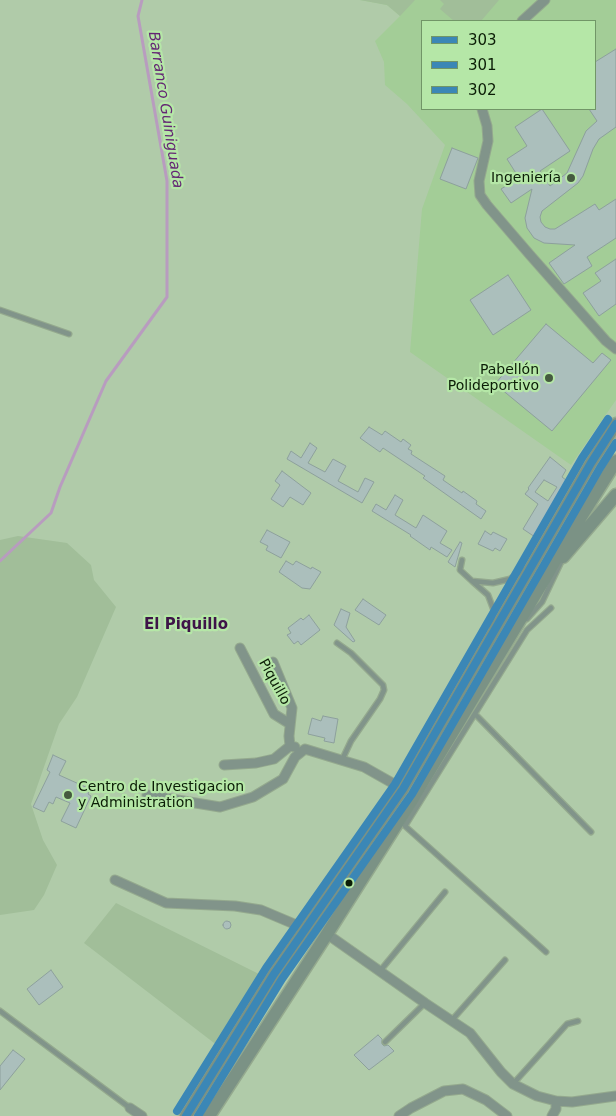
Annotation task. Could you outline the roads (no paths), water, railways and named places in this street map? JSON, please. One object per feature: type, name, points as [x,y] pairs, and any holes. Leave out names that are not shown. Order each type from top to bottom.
[{"type":"main road","points":[[186,1116],[274,974],[403,788],[591,463],[616,424]]},
{"type":"main road","points":[[208,1116],[412,800],[564,544],[616,461]]},
{"type":"main road","points":[[544,580],[616,495]]},
{"type":"street","points":[[523,20],[545,0]]},
{"type":"street","points":[[482,110],[487,126],[488,141],[479,181],[480,195],[530,256],[606,341],[616,349]]},
{"type":"street","name":"Piquillo","points":[[240,648],[274,714],[290,724]]},
{"type":"street","points":[[273,662],[292,708],[289,736],[290,746]]},
{"type":"street","points":[[224,765],[256,763],[274,759],[290,746],[305,748],[364,767],[403,788]]},
{"type":"street","points":[[147,795],[220,807],[253,797],[283,779],[295,757],[305,748]]},
{"type":"street","points":[[115,880],[166,903],[235,906],[260,910],[306,929]]},
{"type":"street","points":[[327,934],[425,1004],[470,1033],[513,1084],[537,1096],[556,1101],[572,1102],[616,1096]]},
{"type":"street","points":[[399,1116],[444,1091],[463,1088],[486,1100],[507,1116]]},
{"type":"street","points":[[552,1116],[556,1109],[556,1101]]},
{"type":"street","points":[[130,1108],[142,1116]]},
{"type":"lane","points":[[0,310],[70,334]]},
{"type":"lane","points":[[510,636],[542,602],[565,554]]},
{"type":"lane","points":[[462,560],[460,570],[488,595],[494,611],[488,640]]},
{"type":"lane","points":[[472,580],[494,583],[510,579],[532,564]]},
{"type":"lane","points":[[546,952],[406,826],[527,630],[551,608]]},
{"type":"lane","points":[[337,643],[351,653],[383,685],[384,690],[380,699],[350,741],[342,760]]},
{"type":"lane","points":[[475,714],[591,832]]},
{"type":"lane","points":[[380,971],[445,892]]},
{"type":"lane","points":[[452,1020],[505,960]]},
{"type":"lane","points":[[386,1042],[425,1004]]},
{"type":"lane","points":[[0,1012],[130,1108]]},
{"type":"lane","points":[[513,1084],[567,1024],[578,1021]]},
{"type":"waterway","name":"Barranco Guiniguada","points":[[0,561],[51,513],[60,487],[106,381],[167,297],[167,181],[138,16],[142,0]]},
{"type":"place","name":"Ingeniería","points":[[571,178]]},
{"type":"place","name":"Pabellón Polideportivo","points":[[549,378]]},
{"type":"place","name":"Centro de Investigacion y Administration","points":[[68,795]]},
{"type":"district","name":"El Piquillo","points":[[186,625]]}]
